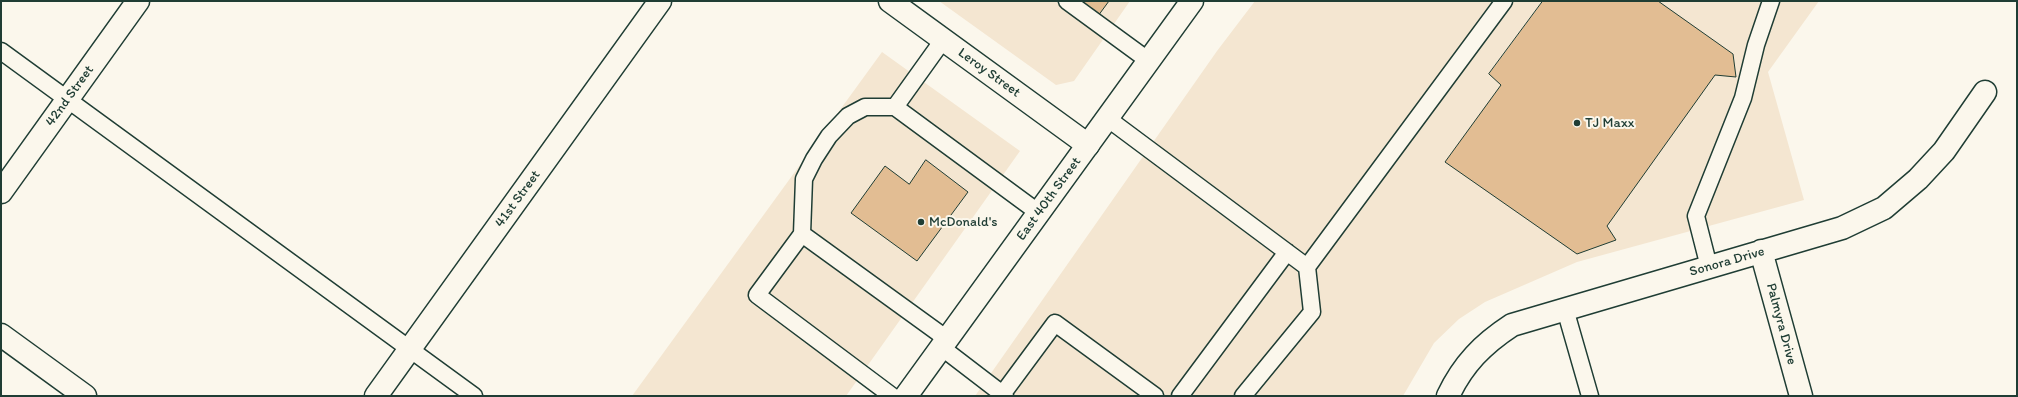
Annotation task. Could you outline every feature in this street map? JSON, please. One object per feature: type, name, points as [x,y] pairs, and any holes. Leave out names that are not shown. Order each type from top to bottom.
[{"type":"street","name":"42nd Street","points":[[1,192],[138,1]]},
{"type":"street","name":"41st Street","points":[[376,396],[660,1]]},
{"type":"street","name":"Leroy Street","points":[[890,1],[1088,145]]},
{"type":"street","name":"East 40th Street","points":[[906,396],[1192,1]]},
{"type":"street","name":"Sonora Drive","points":[[1448,396],[1474,354],[1493,337],[1512,325],[1842,228],[1884,208],[1918,179],[1944,151],[1985,92]]},
{"type":"street","name":"Palmyra Drive","points":[[1761,251],[1801,396]]},
{"type":"street","points":[[1,335],[85,396]]},
{"type":"lane","points":[[1067,1],[1149,61]]},
{"type":"lane","points":[[1243,396],[1312,312],[1307,267],[1504,1]]},
{"type":"lane","points":[[1709,267],[1696,216],[1744,98],[1756,45],[1771,1]]},
{"type":"lane","points":[[895,107],[943,40]]},
{"type":"lane","points":[[1,51],[474,396]]},
{"type":"lane","points":[[892,396],[757,295],[802,234],[804,179],[829,136],[848,116],[865,107],[895,107],[1039,213]]},
{"type":"lane","points":[[1107,118],[1307,267]]},
{"type":"lane","points":[[802,234],[944,343],[1003,395],[1055,323],[1155,396]]},
{"type":"lane","points":[[1180,396],[1287,252]]},
{"type":"lane","points":[[1565,309],[1590,396]]},
{"type":"shaded area","points":[[939,1],[1130,1],[1074,81],[1056,85]]},
{"type":"shaded area","points":[[1255,1],[1819,1],[1768,72],[1804,200],[1577,262],[1485,302],[1459,319],[1434,343],[1403,396],[975,396],[1217,51]]},
{"type":"shaded area","points":[[882,52],[1020,151],[846,396],[632,396]]},
{"type":"building","points":[[1077,1],[1109,1],[1098,16]]},
{"type":"building","name":"TJ Maxx","points":[[1543,1],[1658,1],[1733,54],[1736,77],[1715,75],[1607,226],[1616,240],[1577,254],[1445,162],[1501,85],[1489,74]]},
{"type":"building","points":[[926,160],[968,192],[917,261],[851,213],[885,166],[909,184]]},
{"type":"place","name":"TJ Maxx","points":[[1577,123]]},
{"type":"place","name":"McDonald's","points":[[921,222]]}]
